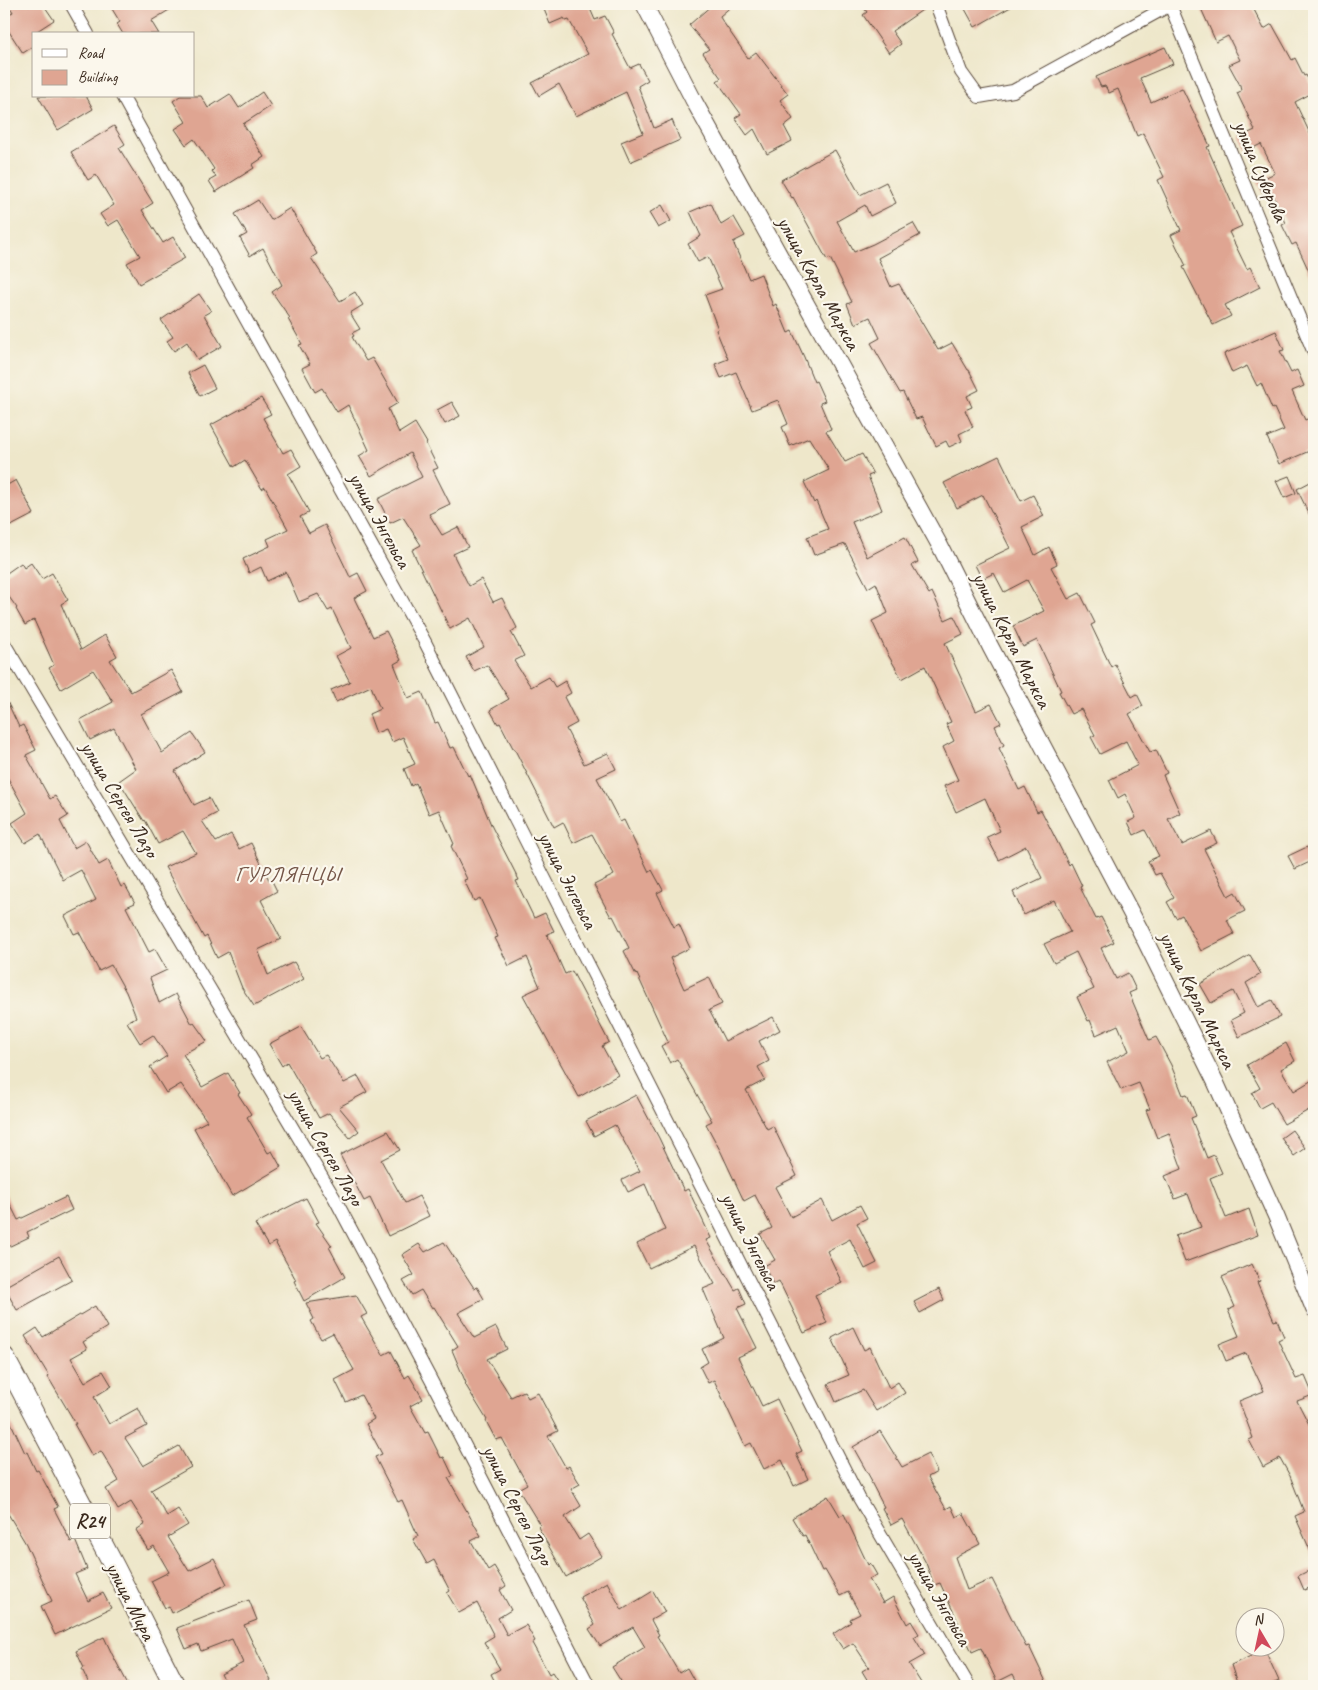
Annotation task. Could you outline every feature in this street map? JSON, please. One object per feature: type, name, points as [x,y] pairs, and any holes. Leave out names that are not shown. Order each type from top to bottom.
[{"type":"main road","name":"улица Мира","points":[[4,1357],[175,1686]]},
{"type":"street","points":[[71,4],[87,32]]},
{"type":"street","name":"улица Карла Маркса","points":[[644,4],[694,101],[939,544],[990,646],[1138,928],[1215,1081],[1276,1216],[1314,1309]]},
{"type":"street","points":[[936,4],[961,72],[980,97],[1013,91],[1171,5]]},
{"type":"street","name":"улица Суворова","points":[[1171,5],[1314,352]]},
{"type":"street","name":"улица Энгельса","points":[[123,98],[425,642],[859,1498],[969,1686]]},
{"type":"street","name":"улица Сергея Лазо","points":[[4,643],[335,1199],[589,1686]]},
{"type":"building","points":[[8,4],[43,4],[54,20],[36,32],[32,32],[32,47],[23,53],[4,24],[4,17],[13,12]]},
{"type":"building","points":[[109,4],[179,4],[151,21],[158,32],[122,32],[117,24],[120,22]]},
{"type":"building","points":[[550,4],[588,4],[595,20],[605,16],[630,68],[639,64],[648,80],[638,86],[654,128],[672,120],[680,140],[630,162],[621,142],[643,133],[626,92],[576,116],[559,84],[539,96],[532,83],[588,54],[569,20],[566,21],[564,18],[550,24],[543,7]]},
{"type":"building","points":[[713,4],[734,4],[720,16],[721,19],[748,58],[756,52],[788,94],[780,100],[793,119],[784,126],[792,141],[767,154],[754,129],[747,135],[735,118],[741,114],[717,81],[721,78],[703,53],[709,49],[689,25]]},
{"type":"building","points":[[861,4],[928,4],[928,6],[892,31],[901,44],[889,53],[863,15],[867,12]]},
{"type":"building","points":[[975,4],[1016,4],[975,27],[965,9]]},
{"type":"building","points":[[1199,4],[1251,4],[1264,29],[1272,24],[1292,60],[1295,58],[1304,76],[1306,75],[1314,92],[1295,102],[1314,142],[1314,282],[1296,243],[1292,245],[1282,225],[1286,223],[1270,189],[1263,193],[1258,181],[1275,173],[1261,144],[1247,151],[1240,137],[1255,130],[1237,93],[1241,91],[1240,85],[1229,65],[1240,60],[1228,36],[1216,42]]},
{"type":"building","points":[[1165,47],[1173,64],[1140,78],[1151,102],[1182,88],[1210,146],[1207,147],[1242,226],[1229,232],[1247,269],[1250,267],[1260,287],[1225,305],[1231,316],[1213,325],[1183,267],[1186,266],[1171,235],[1181,230],[1158,180],[1164,177],[1143,133],[1137,136],[1118,89],[1109,93],[1105,86],[1101,87],[1096,77]]},
{"type":"building","points":[[262,92],[271,106],[243,124],[264,157],[252,165],[254,168],[216,192],[209,181],[216,177],[212,171],[214,169],[194,139],[186,145],[175,129],[186,122],[173,101],[177,98],[201,96],[208,108],[230,94],[239,108]]},
{"type":"building","points":[[39,98],[87,98],[93,109],[58,130]]},
{"type":"building","points":[[114,126],[125,144],[119,148],[153,203],[142,210],[163,243],[173,237],[185,258],[139,284],[127,263],[140,256],[118,220],[108,226],[100,214],[114,205],[96,175],[88,180],[71,152]]},
{"type":"building","points":[[835,150],[860,195],[886,182],[896,203],[870,216],[865,205],[837,221],[854,252],[913,223],[920,235],[878,258],[891,287],[899,284],[938,350],[952,343],[979,390],[967,396],[972,407],[965,410],[973,427],[959,434],[962,441],[949,447],[946,441],[936,446],[922,417],[916,419],[903,392],[900,393],[871,343],[880,338],[870,317],[855,324],[847,304],[852,302],[830,258],[827,260],[793,197],[781,180]]},
{"type":"building","points":[[258,200],[271,220],[290,208],[317,254],[311,258],[340,301],[355,292],[363,305],[350,313],[360,329],[352,333],[354,336],[352,337],[366,361],[372,358],[398,403],[388,409],[399,433],[415,423],[427,443],[438,468],[433,470],[450,504],[429,514],[442,535],[458,527],[468,547],[453,554],[469,586],[481,579],[493,602],[502,598],[517,628],[511,632],[524,656],[514,661],[531,687],[549,677],[555,687],[565,681],[571,693],[564,697],[577,723],[566,729],[584,764],[608,753],[616,769],[597,778],[620,822],[624,820],[649,872],[652,870],[663,890],[657,893],[674,927],[679,924],[690,948],[670,958],[684,989],[709,977],[722,1004],[709,1010],[725,1041],[773,1017],[780,1030],[759,1041],[769,1061],[758,1067],[765,1080],[746,1090],[767,1129],[773,1126],[797,1176],[775,1187],[791,1217],[822,1200],[832,1220],[860,1205],[867,1218],[857,1223],[877,1263],[865,1269],[850,1239],[827,1251],[842,1283],[815,1295],[827,1323],[804,1333],[779,1281],[773,1284],[764,1266],[775,1260],[760,1234],[772,1228],[755,1195],[744,1201],[706,1124],[712,1121],[677,1059],[670,1063],[661,1046],[668,1042],[637,974],[624,951],[629,948],[613,916],[611,917],[594,885],[614,875],[592,834],[573,843],[563,822],[554,827],[514,748],[500,723],[498,724],[490,710],[509,699],[487,665],[474,671],[466,657],[484,647],[470,618],[450,629],[412,550],[421,545],[403,517],[390,523],[378,499],[422,477],[410,453],[371,476],[359,456],[369,450],[348,405],[337,412],[322,388],[315,392],[302,368],[310,364],[299,345],[302,344],[288,319],[290,318],[272,292],[282,285],[263,248],[250,256],[240,238],[247,234],[235,214]]},
{"type":"building","points":[[711,203],[721,225],[734,217],[745,236],[733,242],[749,279],[761,274],[773,306],[776,304],[788,333],[792,331],[814,382],[816,381],[825,401],[820,403],[831,429],[826,431],[845,462],[862,454],[873,474],[868,476],[882,510],[852,522],[867,557],[905,537],[918,562],[912,565],[929,594],[932,592],[945,620],[954,616],[963,634],[945,643],[976,711],[991,704],[1001,723],[995,726],[1004,745],[999,748],[1019,790],[1025,787],[1037,812],[1041,810],[1069,865],[1071,863],[1082,886],[1080,887],[1096,919],[1101,917],[1114,942],[1101,948],[1116,979],[1128,973],[1136,990],[1129,993],[1149,1040],[1156,1037],[1171,1065],[1183,1095],[1187,1094],[1196,1116],[1191,1118],[1207,1158],[1214,1155],[1222,1173],[1210,1178],[1226,1218],[1249,1209],[1258,1235],[1185,1262],[1175,1236],[1201,1227],[1188,1194],[1175,1199],[1165,1176],[1182,1169],[1169,1133],[1157,1138],[1146,1110],[1150,1109],[1139,1083],[1121,1090],[1107,1062],[1129,1051],[1118,1025],[1096,1035],[1090,1020],[1088,1021],[1077,997],[1094,989],[1076,952],[1054,963],[1044,944],[1070,932],[1054,900],[1024,915],[1013,892],[1042,878],[1026,846],[999,860],[987,837],[1000,831],[985,798],[956,812],[944,786],[958,780],[943,747],[954,741],[946,724],[951,722],[925,666],[902,679],[872,621],[888,613],[876,583],[868,588],[845,544],[814,555],[807,537],[828,529],[816,501],[814,503],[804,482],[829,470],[809,438],[790,446],[782,427],[788,424],[778,400],[752,410],[736,372],[721,378],[715,364],[728,359],[705,295],[722,289],[708,257],[698,262],[688,244],[701,236],[690,212]]},
{"type":"building","points":[[662,205],[671,221],[658,228],[649,213]]},
{"type":"building","points":[[199,294],[211,311],[204,315],[222,346],[198,360],[187,342],[174,351],[167,341],[173,337],[161,320]]},
{"type":"building","points":[[1276,331],[1284,350],[1280,351],[1291,373],[1297,370],[1304,386],[1292,391],[1305,420],[1314,416],[1314,449],[1279,464],[1267,437],[1284,430],[1274,408],[1272,409],[1261,383],[1257,386],[1247,366],[1232,373],[1224,354]]},
{"type":"building","points":[[203,365],[215,388],[200,396],[188,373]]},
{"type":"building","points":[[261,398],[271,414],[263,418],[283,453],[291,449],[301,466],[288,474],[309,512],[300,517],[309,533],[325,525],[350,577],[358,573],[367,591],[354,598],[373,637],[386,631],[401,660],[394,664],[408,698],[422,692],[435,723],[438,722],[450,748],[454,747],[468,776],[470,774],[492,827],[519,880],[516,881],[534,918],[545,913],[554,931],[547,934],[565,974],[572,971],[609,1042],[602,1046],[618,1075],[579,1097],[523,995],[540,987],[527,957],[509,966],[495,938],[498,937],[480,898],[474,901],[464,880],[467,879],[451,846],[454,844],[439,810],[429,814],[416,783],[411,786],[404,769],[415,764],[403,737],[392,742],[386,729],[376,733],[369,714],[380,709],[371,686],[336,702],[331,690],[350,682],[336,656],[351,648],[332,609],[328,611],[318,594],[299,602],[286,572],[267,581],[261,567],[249,573],[243,559],[270,546],[267,539],[288,529],[265,487],[262,489],[245,460],[234,467],[211,425]]},
{"type":"building","points":[[452,402],[460,416],[445,424],[437,410]]},
{"type":"building","points":[[999,456],[1021,501],[1033,495],[1044,516],[1022,527],[1035,555],[1049,547],[1057,564],[1051,567],[1068,599],[1080,593],[1095,623],[1091,625],[1111,667],[1115,664],[1132,697],[1137,694],[1143,706],[1129,714],[1150,752],[1156,750],[1167,773],[1163,775],[1180,813],[1168,819],[1182,845],[1211,831],[1217,843],[1204,849],[1228,896],[1235,892],[1245,911],[1227,920],[1234,934],[1201,951],[1182,915],[1176,918],[1167,902],[1174,898],[1160,873],[1155,875],[1148,861],[1159,856],[1145,830],[1134,835],[1128,822],[1136,818],[1125,794],[1118,798],[1109,780],[1138,765],[1126,741],[1100,754],[1091,737],[1095,735],[1081,709],[1071,714],[1059,692],[1061,691],[1037,640],[1023,647],[1013,626],[1044,611],[1027,580],[1004,592],[994,573],[982,579],[975,565],[1010,548],[983,495],[957,508],[944,483]]},
{"type":"building","points":[[1289,476],[1296,493],[1284,498],[1276,481]]},
{"type":"building","points":[[16,480],[34,514],[11,526],[4,511],[4,487]]},
{"type":"building","points":[[1314,480],[1314,524],[1297,489]]},
{"type":"building","points":[[21,563],[24,568],[31,563],[42,579],[52,573],[68,600],[61,604],[81,650],[105,635],[117,656],[110,660],[131,692],[171,670],[183,692],[141,714],[162,753],[192,733],[205,752],[175,771],[194,805],[209,798],[217,813],[202,821],[216,842],[231,834],[239,849],[251,843],[269,880],[271,879],[277,891],[261,900],[281,939],[258,950],[268,975],[294,962],[304,979],[254,1006],[242,988],[228,952],[217,958],[207,936],[204,938],[165,867],[196,853],[183,831],[158,844],[145,820],[119,781],[136,769],[114,728],[90,740],[80,720],[113,702],[93,670],[61,689],[49,668],[54,665],[34,620],[25,625],[17,608],[4,590],[4,575]]},
{"type":"building","points":[[4,695],[19,727],[23,725],[36,750],[26,755],[50,799],[55,796],[68,816],[60,821],[74,848],[86,841],[99,865],[108,860],[121,887],[125,885],[135,903],[126,907],[149,952],[155,949],[167,970],[150,978],[159,1003],[176,994],[192,1024],[194,1023],[207,1041],[183,1054],[202,1087],[228,1073],[240,1093],[238,1094],[251,1114],[247,1117],[268,1153],[272,1151],[281,1167],[232,1196],[194,1128],[207,1121],[181,1084],[166,1093],[150,1067],[167,1056],[153,1035],[140,1043],[127,1022],[136,1017],[126,992],[111,965],[99,971],[79,932],[74,934],[65,916],[96,900],[81,870],[63,880],[40,834],[25,843],[12,823],[27,813],[4,771]]},
{"type":"building","points":[[1307,847],[1314,860],[1295,869],[1288,856]]},
{"type":"building","points":[[1250,955],[1261,974],[1246,983],[1258,1007],[1272,1000],[1280,1017],[1239,1037],[1231,1020],[1244,1013],[1233,991],[1211,1003],[1200,984]]},
{"type":"building","points":[[301,1027],[320,1058],[326,1055],[344,1083],[358,1076],[367,1092],[339,1107],[359,1131],[350,1138],[329,1113],[319,1118],[287,1062],[282,1066],[269,1044]]},
{"type":"building","points":[[1286,1043],[1295,1061],[1281,1069],[1294,1091],[1314,1079],[1314,1107],[1284,1124],[1271,1102],[1260,1108],[1252,1093],[1260,1088],[1247,1065]]},
{"type":"building","points":[[636,1095],[684,1191],[688,1189],[711,1238],[706,1240],[735,1290],[739,1288],[746,1304],[737,1308],[757,1348],[738,1357],[762,1406],[777,1399],[802,1451],[796,1454],[808,1479],[794,1486],[782,1460],[764,1469],[751,1443],[745,1446],[714,1380],[708,1383],[700,1367],[708,1362],[702,1349],[724,1338],[703,1289],[715,1284],[694,1246],[649,1268],[637,1244],[665,1230],[645,1184],[628,1192],[622,1180],[640,1171],[615,1125],[594,1136],[586,1121]]},
{"type":"building","points":[[1292,1130],[1305,1148],[1294,1156],[1281,1138]]},
{"type":"building","points":[[388,1131],[400,1150],[381,1160],[405,1203],[419,1196],[429,1216],[388,1236],[370,1198],[364,1201],[340,1155]]},
{"type":"building","points":[[4,1192],[18,1220],[66,1197],[72,1210],[27,1232],[29,1237],[4,1249]]},
{"type":"building","points":[[306,1198],[319,1222],[316,1223],[332,1246],[329,1247],[345,1277],[304,1301],[294,1281],[296,1280],[275,1242],[268,1246],[255,1224]]},
{"type":"building","points":[[444,1242],[474,1288],[477,1287],[484,1299],[458,1313],[474,1338],[496,1327],[507,1349],[487,1359],[511,1397],[524,1391],[528,1398],[538,1393],[558,1431],[548,1436],[566,1468],[569,1466],[580,1484],[571,1489],[581,1506],[565,1517],[579,1540],[588,1534],[602,1556],[566,1577],[538,1527],[540,1525],[518,1489],[527,1484],[502,1438],[496,1440],[487,1420],[465,1384],[452,1350],[458,1346],[421,1290],[412,1295],[403,1281],[414,1275],[402,1255],[419,1244],[425,1252]]},
{"type":"building","points":[[59,1256],[72,1280],[17,1310],[4,1287]]},
{"type":"building","points":[[1252,1264],[1260,1281],[1257,1282],[1274,1321],[1277,1320],[1284,1337],[1278,1340],[1296,1379],[1305,1376],[1313,1395],[1297,1401],[1314,1434],[1314,1559],[1295,1516],[1304,1512],[1290,1476],[1280,1458],[1263,1467],[1249,1440],[1253,1438],[1239,1401],[1264,1391],[1246,1353],[1226,1361],[1219,1344],[1239,1336],[1228,1310],[1235,1307],[1222,1277]]},
{"type":"building","points":[[939,1289],[944,1300],[920,1313],[914,1302]]},
{"type":"building","points":[[356,1295],[367,1314],[361,1317],[383,1355],[391,1351],[405,1378],[409,1375],[423,1399],[410,1406],[425,1433],[428,1432],[441,1458],[444,1457],[453,1476],[448,1478],[481,1536],[471,1541],[488,1570],[494,1566],[506,1586],[500,1590],[511,1610],[498,1618],[507,1635],[526,1625],[535,1641],[532,1643],[549,1674],[552,1672],[561,1686],[497,1686],[491,1674],[500,1669],[484,1642],[494,1636],[477,1603],[459,1613],[447,1593],[450,1591],[434,1560],[427,1564],[413,1539],[418,1536],[402,1500],[398,1502],[375,1457],[382,1454],[366,1424],[374,1419],[361,1395],[346,1402],[335,1380],[354,1370],[333,1333],[321,1339],[311,1321],[314,1319],[306,1303]]},
{"type":"building","points":[[95,1306],[107,1327],[83,1342],[87,1349],[71,1358],[85,1382],[103,1371],[112,1386],[94,1397],[109,1424],[138,1408],[147,1426],[125,1438],[143,1466],[179,1446],[191,1467],[151,1490],[167,1516],[178,1509],[188,1525],[168,1537],[189,1571],[214,1558],[227,1584],[172,1613],[169,1606],[165,1608],[151,1581],[169,1572],[154,1546],[148,1550],[136,1530],[145,1524],[131,1502],[118,1510],[106,1489],[119,1481],[101,1451],[92,1456],[74,1424],[76,1424],[25,1336],[37,1328],[43,1337]]},
{"type":"building","points":[[853,1327],[864,1350],[870,1347],[889,1388],[898,1382],[905,1393],[876,1411],[863,1390],[836,1402],[828,1384],[849,1375],[832,1338]]},
{"type":"building","points":[[4,1408],[25,1453],[27,1452],[36,1471],[38,1470],[58,1507],[54,1509],[71,1542],[75,1540],[87,1569],[75,1574],[88,1601],[103,1593],[111,1608],[55,1635],[41,1606],[52,1601],[26,1544],[7,1512],[4,1514]]},
{"type":"building","points":[[880,1431],[902,1467],[928,1454],[937,1472],[928,1477],[946,1509],[951,1506],[956,1517],[963,1513],[980,1544],[955,1557],[967,1590],[992,1579],[1026,1647],[1029,1646],[1048,1686],[1019,1686],[1013,1674],[997,1682],[981,1648],[972,1652],[940,1583],[934,1585],[926,1563],[902,1519],[891,1525],[882,1508],[884,1507],[872,1481],[853,1447]]},
{"type":"building","points":[[828,1496],[840,1516],[844,1514],[868,1565],[870,1563],[877,1575],[869,1579],[883,1603],[893,1597],[907,1624],[911,1621],[919,1634],[914,1637],[925,1655],[909,1664],[923,1686],[881,1686],[879,1682],[871,1686],[862,1671],[869,1667],[853,1643],[843,1649],[833,1634],[851,1622],[850,1619],[860,1614],[848,1592],[840,1596],[825,1570],[822,1571],[805,1535],[803,1536],[792,1518]]},
{"type":"building","points":[[1314,1568],[1314,1586],[1304,1590],[1298,1576]]},
{"type":"building","points":[[607,1582],[622,1610],[653,1591],[665,1612],[651,1620],[659,1635],[657,1636],[679,1673],[687,1668],[697,1686],[624,1686],[612,1667],[645,1647],[633,1627],[600,1646],[589,1629],[595,1625],[580,1597]]},
{"type":"building","points":[[249,1600],[257,1620],[244,1625],[271,1681],[260,1686],[227,1686],[221,1674],[243,1663],[232,1639],[201,1651],[198,1644],[186,1649],[177,1628]]},
{"type":"building","points":[[104,1637],[129,1686],[90,1686],[76,1651]]},
{"type":"building","points":[[1247,1658],[1269,1658],[1279,1681],[1267,1686],[1238,1686],[1231,1665]]},
{"type":"district","name":"ГУРЛЯНЦЫ","points":[[288,874]]}]
